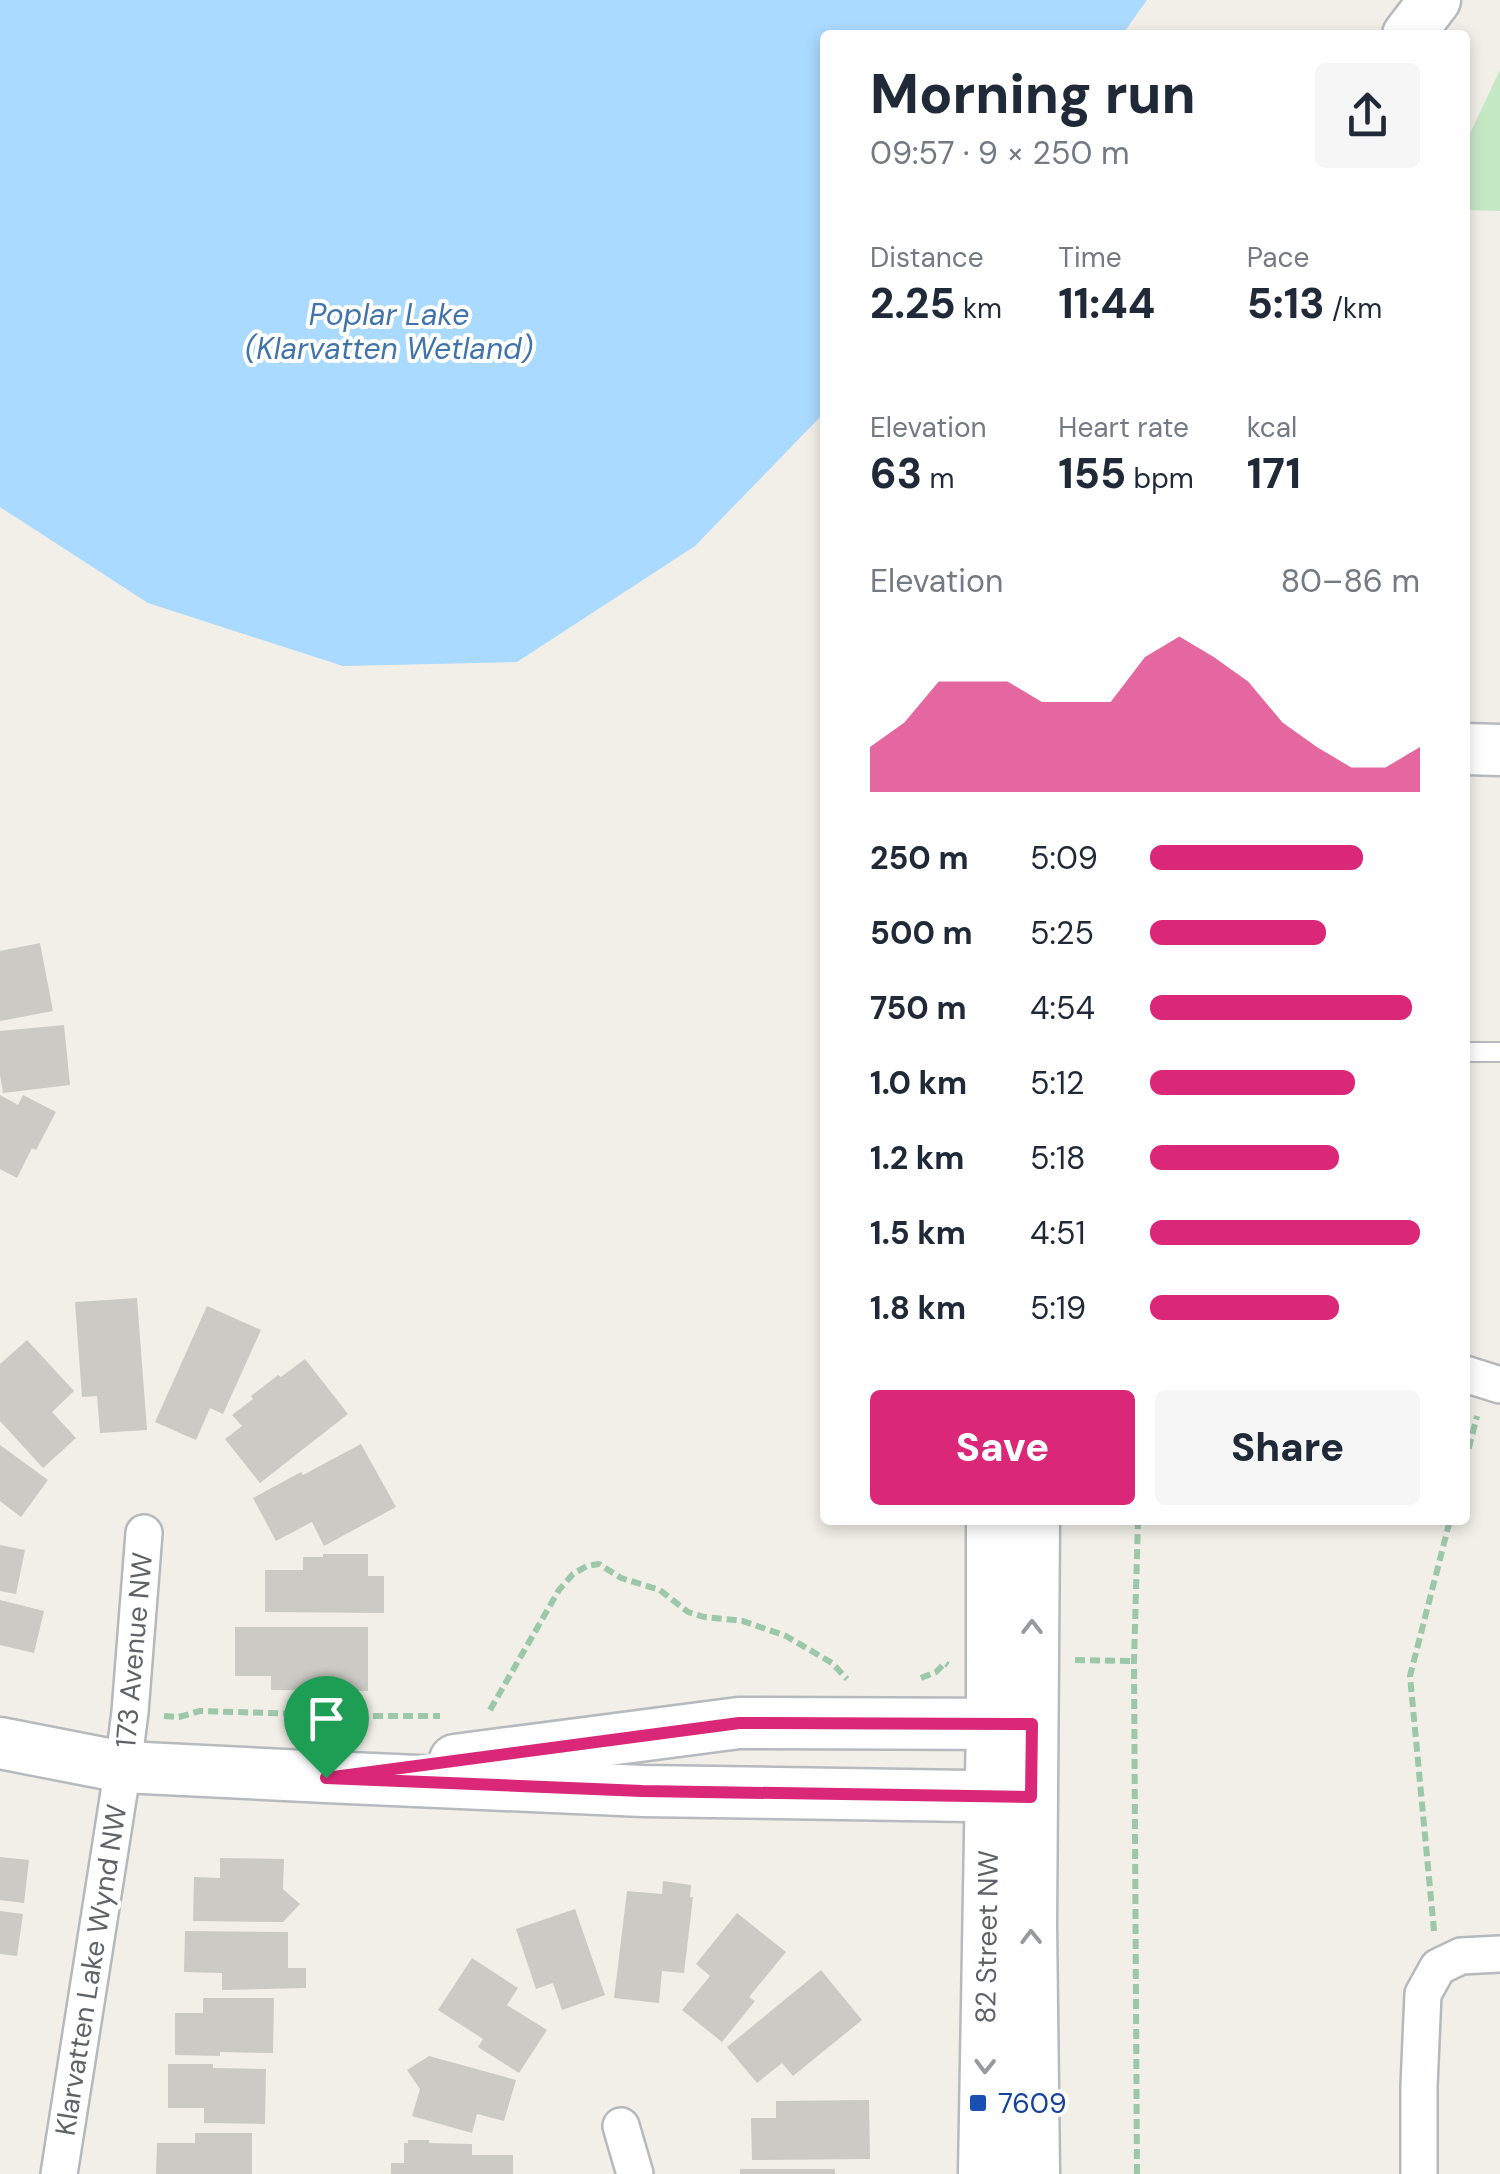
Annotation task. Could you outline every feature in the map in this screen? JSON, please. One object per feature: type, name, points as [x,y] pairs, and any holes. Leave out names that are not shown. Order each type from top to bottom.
[{"type":"street","points":[[1412,30],[1435,0]]},
{"type":"street","points":[[1434,30],[1443,0]]},
{"type":"street","points":[[1470,748],[1500,750]]},
{"type":"street","name":"82 Street NW","points":[[992,1525],[1012,1724]]},
{"type":"street","name":"82 Street NW","points":[[984,2174],[1012,1724],[1033,1525]]},
{"type":"street","name":"173 Avenue NW","points":[[123,1767],[144,1534]]},
{"type":"street","name":"173 Avenue NW","points":[[326,1778],[739,1723],[1012,1724]]},
{"type":"street","name":"173 Avenue NW","points":[[0,1743],[123,1767],[326,1778],[642,1791],[1010,1797]]},
{"type":"street","name":"Klarvatten Lake Wynd NW","points":[[59,2174],[123,1767]]},
{"type":"street","name":"82 Street NW","points":[[1010,1797],[1034,2174]]},
{"type":"street","points":[[1419,2174],[1423,1994],[1438,1967],[1462,1956],[1500,1954]]},
{"type":"street","points":[[621,2126],[635,2174]]},
{"type":"lane","points":[[1470,1052],[1500,1052]]},
{"type":"path","points":[[1470,1441],[1484,1380]]},
{"type":"path","points":[[1136,2174],[1134,1661],[1138,1525]]},
{"type":"path","points":[[1438,1967],[1410,1676],[1449,1525]]},
{"type":"path","points":[[490,1711],[560,1590],[573,1574],[599,1564],[621,1578],[660,1590],[688,1612],[743,1620],[786,1636],[832,1663],[848,1681]]},
{"type":"path","points":[[1064,1660],[1134,1661]]},
{"type":"green space","points":[[1500,70],[1500,211],[1470,210],[1470,133]]},
{"type":"water","name":"Poplar Lake (Klarvatten Wetland)","points":[[0,0],[1147,0],[1126,30],[820,30],[820,417],[695,546],[517,662],[343,666],[148,603],[0,507]]},
{"type":"building","points":[[40,943],[53,1011],[0,1021],[0,951]]},
{"type":"building","points":[[64,1025],[70,1085],[3,1093],[0,1031]]},
{"type":"building","points":[[0,1095],[18,1105],[23,1095],[56,1112],[17,1178],[0,1169]]},
{"type":"building","points":[[137,1298],[147,1430],[100,1433],[97,1396],[82,1397],[75,1302]]},
{"type":"building","points":[[207,1306],[261,1330],[223,1414],[210,1408],[196,1440],[155,1422]]},
{"type":"building","points":[[27,1340],[74,1391],[52,1412],[76,1438],[43,1468],[0,1421],[0,1364]]},
{"type":"building","points":[[305,1359],[348,1414],[260,1483],[225,1439],[242,1426],[232,1415],[278,1375],[281,1377]]},
{"type":"building","points":[[361,1444],[396,1507],[324,1546],[312,1522],[276,1541],[253,1498]]},
{"type":"building","points":[[0,1445],[48,1480],[21,1517],[0,1501]]},
{"type":"building","points":[[0,1545],[25,1550],[16,1594],[0,1591]]},
{"type":"building","points":[[368,1554],[368,1576],[384,1576],[384,1613],[265,1612],[265,1570],[303,1570],[303,1557]]},
{"type":"building","points":[[0,1600],[44,1611],[34,1653],[0,1645]]},
{"type":"building","points":[[235,1627],[368,1627],[368,1691],[271,1690],[271,1676],[235,1676]]},
{"type":"building","points":[[0,1857],[29,1860],[24,1903],[0,1900]]},
{"type":"building","points":[[220,1858],[284,1859],[283,1889],[300,1904],[283,1922],[193,1921],[194,1877],[220,1878]]},
{"type":"building","points":[[663,1881],[691,1885],[684,1973],[662,1971],[659,2003],[614,1998],[627,1891],[662,1894]]},
{"type":"building","points":[[575,1909],[605,1995],[562,2010],[553,1983],[536,1989],[516,1929]]},
{"type":"building","points":[[0,1911],[23,1914],[17,1956],[0,1954]]},
{"type":"building","points":[[737,1913],[786,1952],[749,1997],[755,2001],[722,2042],[682,2010],[710,1976],[696,1964]]},
{"type":"building","points":[[185,1931],[288,1932],[288,1968],[306,1968],[306,1988],[222,1990],[222,1973],[184,1972]]},
{"type":"building","points":[[472,1958],[518,1988],[507,2005],[547,2030],[519,2073],[478,2047],[483,2039],[438,2010]]},
{"type":"building","points":[[821,1970],[862,2020],[793,2076],[782,2063],[757,2083],[727,2047]]},
{"type":"building","points":[[203,1998],[274,1998],[273,2053],[175,2055],[175,2013],[203,2013]]},
{"type":"building","points":[[429,2056],[516,2080],[504,2121],[477,2114],[472,2133],[412,2116],[420,2089],[407,2070]]},
{"type":"building","points":[[168,2064],[266,2069],[265,2124],[204,2123],[204,2108],[168,2108]]},
{"type":"building","points":[[869,2100],[870,2159],[752,2160],[751,2118],[776,2118],[776,2101]]},
{"type":"building","points":[[195,2133],[252,2133],[252,2174],[156,2174],[157,2143],[195,2143]]},
{"type":"building","points":[[408,2140],[472,2144],[472,2155],[513,2155],[513,2174],[391,2174],[391,2163],[404,2163],[404,2143]]},
{"type":"building","points":[[740,2169],[835,2169],[835,2174],[740,2174]]},
{"type":"place","name":"7609","points":[[978,2103]]},
{"type":"route","points":[[739,1723],[1032,1724],[1031,1797],[642,1791],[326,1778],[739,1723]]}]
